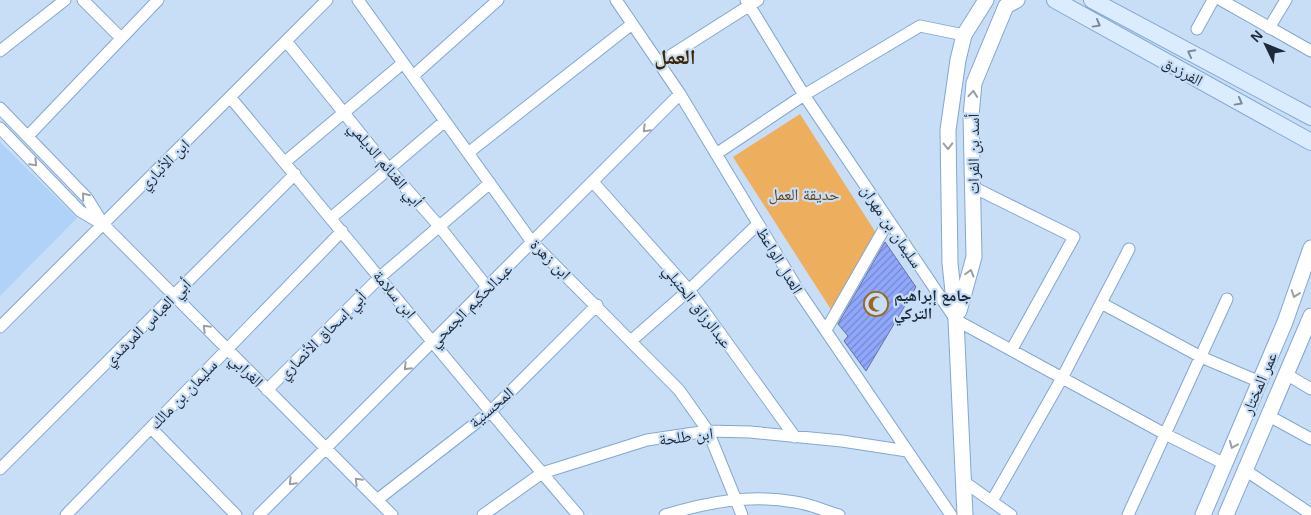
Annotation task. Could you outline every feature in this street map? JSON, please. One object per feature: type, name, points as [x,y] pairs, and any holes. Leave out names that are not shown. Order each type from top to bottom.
[{"type":"main road","name":"الفرزدق","points":[[1055,0],[1311,142]]},
{"type":"main road","name":"الفرزدق","points":[[1092,0],[1311,117]]},
{"type":"street","points":[[0,51],[65,0]]},
{"type":"street","points":[[83,0],[121,38]]},
{"type":"street","points":[[28,136],[158,0]]},
{"type":"street","name":"ابن الأنباري","points":[[0,327],[327,0]]},
{"type":"street","name":"ابن زهرة","points":[[358,0],[532,242],[632,340],[679,390],[708,431],[742,515]]},
{"type":"street","points":[[413,76],[498,0]]},
{"type":"street","name":"العدل الواعظ","points":[[616,0],[680,94],[800,293],[951,515]]},
{"type":"street","name":"أسد بن الفرات","points":[[966,515],[956,320],[950,263],[948,130],[958,60],[964,35],[986,0]]},
{"type":"street","name":"أسد بن الفرات","points":[[956,320],[974,257],[972,116],[974,83],[1006,6],[1018,0]]},
{"type":"street","points":[[1197,29],[1213,0]]},
{"type":"street","points":[[1222,0],[1311,52]]},
{"type":"street","points":[[1269,28],[1286,0]]},
{"type":"street","points":[[659,63],[752,2]]},
{"type":"street","name":"سليمان بن مهران","points":[[752,2],[804,95],[956,320],[1165,434],[1225,464]]},
{"type":"street","points":[[468,153],[632,24]]},
{"type":"street","points":[[716,154],[804,95],[920,26],[964,35]]},
{"type":"street","name":"أبي الغنائم الديلمي","points":[[286,41],[389,170],[439,226],[487,287]]},
{"type":"street","points":[[285,162],[403,62]]},
{"type":"street","name":"عبدالحكيم الجمحي","points":[[260,515],[680,94]]},
{"type":"street","name":"ابن سلامة","points":[[230,97],[434,341],[490,412],[578,515]]},
{"type":"street","name":"الغرابي","points":[[0,108],[87,198],[103,224],[377,500],[387,513]]},
{"type":"street","points":[[331,218],[445,122]]},
{"type":"street","name":"الغرابي","points":[[0,128],[80,210],[103,224]]},
{"type":"street","name":"أبي العباس المرشدي","points":[[0,470],[295,174]]},
{"type":"street","name":"عبدالرزاق الحنبلي","points":[[593,182],[689,290],[795,436]]},
{"type":"street","name":"أبي إسحاق الأنصاري","points":[[267,390],[380,277],[490,183]]},
{"type":"street","points":[[973,187],[1074,238],[1012,349]]},
{"type":"street","points":[[826,330],[888,222]]},
{"type":"street","points":[[632,340],[689,290],[758,224]]},
{"type":"street","name":"سليمان بن مالك","points":[[66,515],[342,231]]},
{"type":"street","name":"عمر المختار","points":[[1203,515],[1285,322],[1311,248]]},
{"type":"street","points":[[992,501],[1062,378],[1129,249]]},
{"type":"street","points":[[1128,515],[1227,299]]},
{"type":"street","points":[[1101,303],[1201,357],[1260,382]]},
{"type":"street","name":"المحسنية","points":[[377,500],[490,412],[597,305]]},
{"type":"street","name":"عمر المختار","points":[[1226,515],[1286,374],[1310,324]]},
{"type":"street","points":[[1286,374],[1311,389]]},
{"type":"street","points":[[1269,416],[1311,440]]},
{"type":"street","points":[[151,428],[236,515]]},
{"type":"street","name":"ابن طلحة","points":[[483,515],[542,473],[647,440],[708,431],[842,440],[907,451]]},
{"type":"street","points":[[1245,470],[1311,514]]},
{"type":"street","points":[[963,481],[1011,515]]},
{"type":"street","points":[[665,515],[702,504],[736,498],[794,502],[839,515]]},
{"type":"shaded area","points":[[0,142],[77,218],[0,296]]},
{"type":"green space","name":"حديقة العمل","points":[[800,114],[876,233],[832,311],[733,157]]},
{"type":"building","name":"جامع إبراهيم التركي","points":[[885,242],[916,287],[866,371],[844,341],[848,336],[838,324]]},
{"type":"place","name":"جامع إبراهيم التركي","points":[[876,304]]},
{"type":"district","name":"العمل","points":[[675,57]]}]
